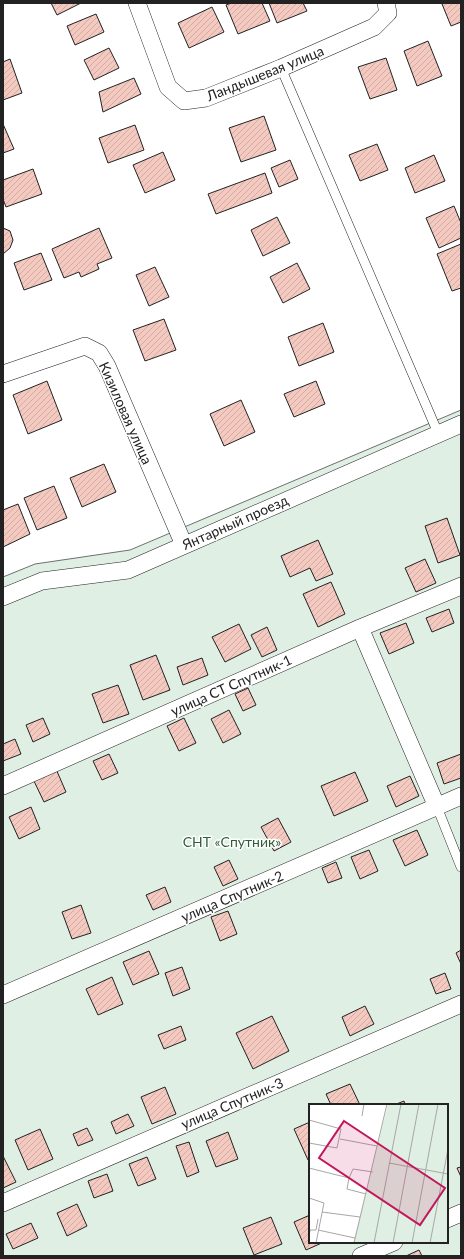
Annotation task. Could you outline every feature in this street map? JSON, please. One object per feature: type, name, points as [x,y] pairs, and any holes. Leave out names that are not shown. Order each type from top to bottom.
[{"type":"street","name":"Ландышевая улица","points":[[137,3],[168,87],[184,101],[206,98],[281,68],[374,27],[388,13],[386,3]]},
{"type":"street","name":"Кизиловая улица","points":[[3,374],[85,346],[99,353],[107,366],[184,545]]},
{"type":"street","name":"Янтарный проезд","points":[[3,596],[42,581],[128,570],[461,424]]},
{"type":"street","name":"улица СТ Спутник-1","points":[[3,786],[360,628],[461,586]]},
{"type":"street","points":[[360,628],[436,807]]},
{"type":"street","name":"улица Спутник-2","points":[[3,995],[461,796]]},
{"type":"street","name":"улица Спутник-3","points":[[3,1202],[461,1004]]},
{"type":"street","points":[[448,1219],[461,1213]]},
{"type":"street","points":[[361,1256],[392,1243]]},
{"type":"lane","points":[[281,68],[438,433]]},
{"type":"lane","points":[[436,807],[461,867]]},
{"type":"green space","name":"СНТ «Спутник»","points":[[461,410],[461,1256],[3,1256],[3,577],[35,564],[130,550]]},
{"type":"building","points":[[51,3],[81,3],[57,15]]},
{"type":"building","points":[[231,3],[262,3],[270,21],[238,34],[226,5]]},
{"type":"building","points":[[269,3],[303,3],[307,11],[277,23]]},
{"type":"building","points":[[461,3],[461,22],[451,26],[442,4]]},
{"type":"building","points":[[212,7],[224,32],[189,48],[178,23]]},
{"type":"building","points":[[96,14],[104,32],[75,45],[67,26]]},
{"type":"building","points":[[428,41],[442,76],[417,86],[404,51]]},
{"type":"building","points":[[109,48],[119,68],[94,80],[84,60]]},
{"type":"building","points":[[386,58],[397,90],[370,99],[358,67]]},
{"type":"building","points":[[10,59],[22,93],[3,100],[3,62]]},
{"type":"building","points":[[134,78],[141,94],[103,112],[99,92]]},
{"type":"building","points":[[264,116],[276,150],[241,162],[229,128]]},
{"type":"building","points":[[3,124],[14,149],[3,153]]},
{"type":"building","points":[[135,125],[144,150],[108,163],[99,138]]},
{"type":"building","points":[[377,144],[388,170],[360,181],[349,155]]},
{"type":"building","points":[[163,152],[175,180],[145,193],[133,165]]},
{"type":"building","points":[[434,155],[445,181],[415,193],[405,168]]},
{"type":"building","points":[[290,160],[298,179],[279,187],[271,168]]},
{"type":"building","points":[[33,169],[42,194],[6,207],[3,199],[3,180]]},
{"type":"building","points":[[265,173],[272,193],[216,214],[208,194]]},
{"type":"building","points":[[454,206],[461,223],[461,238],[439,248],[426,218]]},
{"type":"building","points":[[277,217],[290,243],[263,256],[251,230]]},
{"type":"building","points":[[3,228],[10,231],[13,240],[10,248],[3,254]]},
{"type":"building","points":[[99,228],[112,258],[97,264],[99,269],[81,277],[79,272],[64,278],[52,249]]},
{"type":"building","points":[[461,244],[461,288],[452,291],[437,254]]},
{"type":"building","points":[[41,253],[52,280],[24,290],[14,263]]},
{"type":"building","points":[[297,263],[310,289],[283,303],[270,277]]},
{"type":"building","points":[[155,267],[169,297],[149,306],[136,275]]},
{"type":"building","points":[[164,319],[176,350],[145,361],[133,330]]},
{"type":"building","points":[[323,323],[334,352],[299,366],[288,337]]},
{"type":"building","points":[[47,381],[62,420],[28,434],[13,395]]},
{"type":"building","points":[[316,381],[325,404],[294,417],[284,394]]},
{"type":"building","points":[[241,400],[255,432],[224,446],[210,414]]},
{"type":"building","points":[[104,464],[116,492],[82,507],[70,478]]},
{"type":"building","points":[[54,486],[67,518],[37,530],[24,498]]},
{"type":"building","points":[[18,504],[30,534],[3,547],[3,510]]},
{"type":"building","points":[[447,518],[460,555],[438,563],[425,526]]},
{"type":"building","points":[[318,540],[333,574],[316,581],[310,568],[290,577],[281,556]]},
{"type":"building","points":[[425,559],[436,583],[416,592],[405,568]]},
{"type":"building","points":[[331,582],[345,614],[318,627],[303,594]]},
{"type":"building","points":[[449,609],[454,623],[432,632],[426,618]]},
{"type":"building","points":[[406,623],[414,643],[389,654],[380,633]]},
{"type":"building","points":[[239,624],[251,649],[225,662],[212,637]]},
{"type":"building","points":[[267,627],[277,650],[262,657],[251,635]]},
{"type":"building","points":[[156,655],[170,690],[143,700],[130,665]]},
{"type":"building","points":[[202,658],[208,675],[183,685],[177,667]]},
{"type":"building","points":[[118,685],[129,714],[103,723],[92,694]]},
{"type":"building","points":[[248,688],[256,705],[243,711],[235,694]]},
{"type":"building","points":[[229,710],[241,734],[223,743],[211,719]]},
{"type":"building","points":[[43,718],[50,734],[33,742],[26,725]]},
{"type":"building","points":[[184,718],[196,743],[179,751],[167,726]]},
{"type":"building","points":[[15,739],[21,754],[3,761],[3,744]]},
{"type":"building","points":[[109,754],[118,773],[102,780],[93,761]]},
{"type":"building","points":[[461,754],[461,778],[444,784],[437,763]]},
{"type":"building","points":[[56,769],[66,792],[44,802],[33,779]]},
{"type":"building","points":[[355,772],[368,801],[334,816],[321,786]]},
{"type":"building","points":[[410,776],[419,796],[396,807],[387,786]]},
{"type":"building","points":[[31,807],[40,829],[19,839],[9,817]]},
{"type":"building","points":[[278,818],[291,842],[274,851],[261,827]]},
{"type":"building","points":[[417,830],[428,855],[405,866],[393,840]]},
{"type":"building","points":[[369,850],[378,871],[360,879],[351,857]]},
{"type":"building","points":[[229,860],[238,879],[223,886],[214,867]]},
{"type":"building","points":[[336,862],[342,878],[328,883],[322,868]]},
{"type":"building","points":[[165,887],[171,902],[153,910],[146,895]]},
{"type":"building","points":[[81,905],[91,933],[72,939],[62,912]]},
{"type":"building","points":[[228,911],[237,934],[220,941],[211,917]]},
{"type":"building","points":[[461,950],[461,964],[456,953]]},
{"type":"building","points":[[149,951],[159,974],[133,985],[123,962]]},
{"type":"building","points":[[182,967],[190,989],[173,996],[165,973]]},
{"type":"building","points":[[445,973],[451,989],[436,994],[430,979]]},
{"type":"building","points":[[112,977],[123,1004],[98,1015],[86,989]]},
{"type":"building","points":[[365,1006],[374,1024],[350,1036],[342,1017]]},
{"type":"building","points":[[272,1016],[289,1051],[253,1069],[236,1033]]},
{"type":"building","points":[[181,1026],[186,1040],[164,1049],[158,1035]]},
{"type":"building","points":[[350,1084],[360,1104],[331,1104],[326,1094]]},
{"type":"building","points":[[165,1087],[176,1114],[152,1124],[141,1097]]},
{"type":"building","points":[[404,1101],[405,1104],[396,1104]]},
{"type":"building","points":[[128,1114],[134,1126],[116,1134],[111,1122]]},
{"type":"building","points":[[309,1122],[308,1160],[294,1129]]},
{"type":"building","points":[[87,1128],[93,1140],[78,1146],[73,1134]]},
{"type":"building","points":[[40,1129],[53,1159],[28,1170],[15,1140]]},
{"type":"building","points":[[228,1132],[238,1159],[216,1167],[206,1141]]},
{"type":"building","points":[[189,1142],[199,1172],[187,1177],[176,1146]]},
{"type":"building","points":[[3,1156],[16,1182],[3,1188]]},
{"type":"building","points":[[147,1157],[156,1179],[138,1186],[129,1164]]},
{"type":"building","points":[[461,1167],[461,1177],[457,1168]]},
{"type":"building","points":[[107,1174],[113,1191],[94,1198],[88,1181]]},
{"type":"building","points":[[77,1204],[87,1226],[67,1236],[57,1213]]},
{"type":"building","points":[[309,1215],[309,1243],[322,1243],[306,1250],[294,1222]]},
{"type":"building","points":[[271,1217],[282,1244],[254,1255],[243,1228]]},
{"type":"building","points":[[31,1223],[38,1238],[13,1249],[6,1234]]},
{"type":"building","points":[[419,1250],[422,1256],[406,1256]]}]
